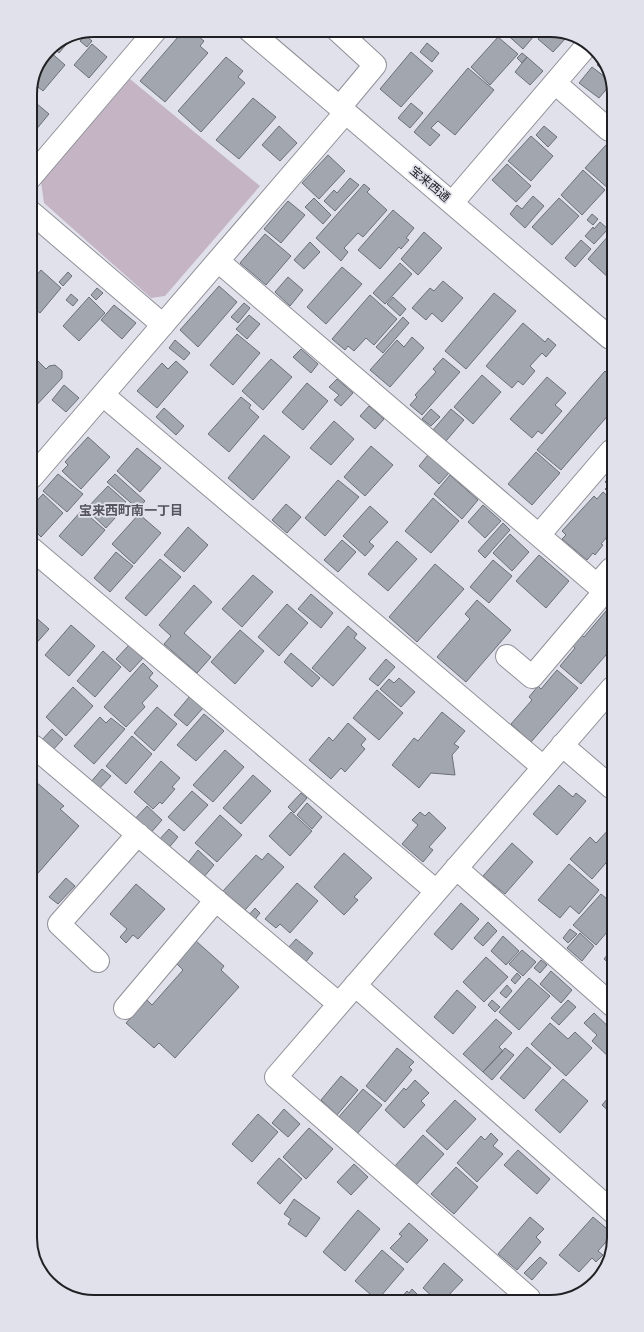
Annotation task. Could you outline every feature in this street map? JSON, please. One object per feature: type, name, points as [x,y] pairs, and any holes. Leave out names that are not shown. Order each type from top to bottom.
[{"type":"street","points":[[37,170],[150,37]]},
{"type":"street","name":"宝来西通","points":[[257,37],[607,335]]},
{"type":"street","points":[[37,471],[218,261],[342,110],[374,65],[344,37]]},
{"type":"street","points":[[452,203],[584,49]]},
{"type":"street","points":[[555,83],[607,127]]},
{"type":"street","points":[[37,217],[163,325]]},
{"type":"street","points":[[218,261],[604,591],[532,677],[507,656]]},
{"type":"street","points":[[102,395],[543,767]]},
{"type":"street","points":[[539,535],[607,456]]},
{"type":"street","points":[[37,552],[436,891]]},
{"type":"street","points":[[526,1295],[276,1077],[607,694]]},
{"type":"street","points":[[562,745],[607,784]]},
{"type":"street","points":[[37,756],[138,834],[339,1004]]},
{"type":"street","points":[[98,961],[59,924],[138,834]]},
{"type":"street","points":[[456,868],[607,1001]]},
{"type":"street","points":[[125,1008],[216,900]]},
{"type":"street","points":[[355,985],[607,1207]]},
{"type":"shaded area","points":[[130,79],[260,186],[165,296],[151,298],[44,203],[41,182]]},
{"type":"building","points":[[178,37],[199,37],[204,41],[200,46],[208,53],[165,102],[140,81]]},
{"type":"building","points":[[498,37],[518,54],[490,85],[471,67]]},
{"type":"building","points":[[510,37],[533,37],[523,49]]},
{"type":"building","points":[[540,37],[554,37],[565,39],[553,52],[538,39]]},
{"type":"building","points":[[82,38],[88,38],[92,41],[87,47],[80,41]]},
{"type":"building","points":[[427,43],[439,53],[432,62],[420,52]]},
{"type":"building","points":[[66,44],[59,53],[57,51]]},
{"type":"building","points":[[92,44],[107,57],[89,78],[74,65]]},
{"type":"building","points":[[411,52],[433,71],[401,107],[380,89]]},
{"type":"building","points":[[522,53],[527,57],[522,63],[517,58]]},
{"type":"building","points":[[53,55],[65,65],[43,91],[38,87],[39,79],[41,72]]},
{"type":"building","points":[[226,57],[243,71],[238,77],[245,83],[201,132],[178,111]]},
{"type":"building","points":[[527,57],[543,71],[530,85],[515,72]]},
{"type":"building","points":[[592,67],[604,76],[607,89],[599,98],[579,83]]},
{"type":"building","points":[[468,68],[494,90],[455,135],[438,121],[431,128],[440,135],[430,146],[414,132]]},
{"type":"building","points":[[253,98],[276,117],[239,159],[216,140]]},
{"type":"building","points":[[411,103],[423,113],[410,128],[398,118]]},
{"type":"building","points":[[37,104],[49,114],[37,129]]},
{"type":"building","points":[[279,126],[297,143],[280,161],[262,145]]},
{"type":"building","points":[[544,126],[557,137],[548,147],[536,135]]},
{"type":"building","points":[[531,136],[553,156],[531,181],[508,161]]},
{"type":"building","points":[[606,145],[607,146],[607,187],[585,168]]},
{"type":"building","points":[[328,155],[345,171],[319,199],[302,183]]},
{"type":"building","points":[[507,164],[531,186],[516,202],[492,180]]},
{"type":"building","points":[[583,170],[605,190],[582,215],[561,195]]},
{"type":"building","points":[[350,178],[359,185],[335,211],[324,201],[334,190],[337,193]]},
{"type":"building","points":[[364,184],[370,189],[367,192],[387,210],[363,237],[358,233],[344,248],[348,252],[341,261],[316,238]]},
{"type":"building","points":[[533,196],[544,206],[525,228],[510,214],[517,205],[522,209]]},
{"type":"building","points":[[314,198],[331,215],[323,224],[305,207]]},
{"type":"building","points":[[559,198],[579,216],[552,245],[532,227]]},
{"type":"building","points":[[288,201],[305,215],[281,243],[264,229]]},
{"type":"building","points":[[393,210],[414,228],[406,238],[409,240],[401,249],[399,247],[380,269],[358,250]]},
{"type":"building","points":[[592,214],[598,219],[593,225],[587,220]]},
{"type":"building","points":[[600,222],[607,228],[607,230],[594,244],[585,236],[593,227],[594,229]]},
{"type":"building","points":[[424,232],[442,248],[418,275],[401,259]]},
{"type":"building","points":[[265,234],[291,256],[266,285],[240,263]]},
{"type":"building","points":[[607,237],[607,276],[588,259]]},
{"type":"building","points":[[581,240],[591,249],[575,267],[565,258]]},
{"type":"building","points":[[310,242],[320,252],[304,269],[294,260]]},
{"type":"building","points":[[400,263],[412,274],[385,304],[373,293]]},
{"type":"building","points":[[342,267],[362,284],[326,324],[307,307]]},
{"type":"building","points":[[41,270],[61,288],[40,313],[37,311],[37,275]]},
{"type":"building","points":[[68,272],[72,276],[63,286],[59,282]]},
{"type":"building","points":[[288,277],[303,290],[290,306],[275,292]]},
{"type":"building","points":[[443,281],[463,298],[442,322],[432,313],[426,320],[412,308],[430,288],[434,291]]},
{"type":"building","points":[[219,286],[237,302],[198,347],[180,330]]},
{"type":"building","points":[[97,288],[103,293],[96,300],[91,295]]},
{"type":"building","points":[[494,293],[516,311],[466,369],[445,351]]},
{"type":"building","points":[[71,294],[78,300],[73,306],[66,300]]},
{"type":"building","points":[[370,295],[397,319],[374,345],[366,338],[354,351],[348,346],[345,350],[332,339]]},
{"type":"building","points":[[89,297],[105,313],[79,341],[63,326]]},
{"type":"building","points":[[393,297],[406,309],[400,316],[387,304]]},
{"type":"building","points":[[244,303],[250,308],[238,323],[231,317]]},
{"type":"building","points":[[114,305],[136,323],[122,339],[101,320]]},
{"type":"building","points":[[249,315],[260,324],[247,339],[236,329]]},
{"type":"building","points":[[403,317],[409,323],[383,353],[376,347]]},
{"type":"building","points":[[523,323],[545,342],[548,338],[556,345],[546,357],[542,353],[530,366],[535,371],[523,385],[518,381],[512,388],[486,366]]},
{"type":"building","points":[[237,334],[260,353],[233,385],[210,365]]},
{"type":"building","points":[[412,337],[424,348],[390,387],[370,370],[397,340],[404,347]]},
{"type":"building","points":[[175,340],[190,353],[184,360],[169,348]]},
{"type":"building","points":[[301,349],[318,364],[311,373],[293,357]]},
{"type":"building","points":[[443,358],[460,372],[422,415],[410,405],[417,397],[415,395],[436,372],[433,369]]},
{"type":"building","points":[[271,359],[292,377],[263,410],[242,391]]},
{"type":"building","points":[[37,360],[46,369],[49,366],[55,365],[62,371],[62,378],[37,405]]},
{"type":"building","points":[[176,361],[188,372],[157,408],[137,391],[162,363],[168,369]]},
{"type":"building","points":[[605,371],[607,373],[607,417],[561,470],[537,450]]},
{"type":"building","points":[[482,375],[501,392],[473,424],[454,407]]},
{"type":"building","points":[[547,377],[566,393],[555,405],[562,411],[542,434],[538,431],[532,438],[510,419]]},
{"type":"building","points":[[337,379],[353,393],[341,406],[334,400],[339,395],[329,387]]},
{"type":"building","points":[[307,383],[328,401],[303,430],[282,412]]},
{"type":"building","points":[[64,385],[79,398],[66,412],[52,400]]},
{"type":"building","points":[[241,397],[251,405],[249,408],[259,417],[229,452],[208,434]]},
{"type":"building","points":[[369,406],[384,419],[375,429],[360,416]]},
{"type":"building","points":[[164,408],[184,426],[176,435],[156,417]]},
{"type":"building","points":[[431,409],[440,417],[431,426],[422,419]]},
{"type":"building","points":[[451,409],[464,420],[446,441],[433,430]]},
{"type":"building","points":[[334,421],[354,439],[331,465],[310,448]]},
{"type":"building","points":[[264,435],[290,457],[253,500],[228,478]]},
{"type":"building","points":[[88,437],[110,457],[81,489],[62,471],[68,465],[65,462]]},
{"type":"building","points":[[371,446],[393,465],[365,496],[344,477]]},
{"type":"building","points":[[137,448],[161,468],[140,492],[117,471]]},
{"type":"building","points":[[536,452],[560,473],[532,505],[508,484]]},
{"type":"building","points":[[428,455],[449,473],[439,484],[419,466]]},
{"type":"building","points":[[58,474],[83,494],[67,512],[43,491]]},
{"type":"building","points":[[115,474],[145,501],[138,509],[107,482]]},
{"type":"building","points":[[450,475],[478,500],[462,519],[434,494]]},
{"type":"building","points":[[338,480],[359,497],[325,536],[305,518]]},
{"type":"building","points":[[108,486],[126,502],[122,506],[124,508],[106,528],[86,509]]},
{"type":"building","points":[[603,492],[607,496],[607,537],[595,555],[593,553],[587,560],[562,539],[566,535],[562,531],[594,496],[597,499]]},
{"type":"building","points":[[43,494],[63,513],[41,537],[37,533],[37,501]]},
{"type":"building","points":[[433,498],[459,521],[431,553],[405,531]]},
{"type":"building","points":[[286,504],[301,517],[287,533],[272,520]]},
{"type":"building","points":[[483,505],[501,521],[485,538],[468,522]]},
{"type":"building","points":[[370,506],[388,522],[369,542],[374,546],[365,556],[343,536]]},
{"type":"building","points":[[82,510],[105,530],[82,556],[59,536]]},
{"type":"building","points":[[139,514],[161,533],[134,564],[112,544]]},
{"type":"building","points":[[503,523],[510,530],[485,558],[478,551]]},
{"type":"building","points":[[188,527],[208,545],[184,572],[164,555]]},
{"type":"building","points":[[510,534],[529,552],[512,571],[493,553]]},
{"type":"building","points":[[342,540],[356,552],[338,572],[324,560]]},
{"type":"building","points":[[397,541],[417,559],[388,591],[368,574]]},
{"type":"building","points":[[116,552],[133,566],[110,592],[94,578]]},
{"type":"building","points":[[539,555],[569,581],[546,608],[516,581]]},
{"type":"building","points":[[160,559],[181,577],[146,616],[125,598]]},
{"type":"building","points":[[493,560],[512,576],[489,603],[470,587]]},
{"type":"building","points":[[435,564],[464,589],[417,642],[389,617]]},
{"type":"building","points":[[253,575],[273,592],[242,627],[222,609]]},
{"type":"building","points":[[194,585],[212,602],[184,633],[211,657],[197,673],[164,644],[171,636],[159,625]]},
{"type":"building","points":[[311,594],[333,613],[321,628],[298,609]]},
{"type":"building","points":[[477,600],[511,630],[466,682],[437,657],[470,619],[465,614]]},
{"type":"building","points":[[287,604],[308,623],[279,656],[258,637]]},
{"type":"building","points":[[606,611],[607,612],[607,654],[581,684],[560,666],[575,648],[572,645],[581,634],[584,637]]},
{"type":"building","points":[[37,618],[49,629],[37,642]]},
{"type":"building","points":[[71,625],[95,646],[69,676],[45,655]]},
{"type":"building","points":[[348,626],[357,634],[354,638],[366,648],[333,686],[312,668]]},
{"type":"building","points":[[240,630],[264,651],[235,684],[211,662]]},
{"type":"building","points":[[129,645],[143,658],[130,672],[116,659]]},
{"type":"building","points":[[103,651],[121,667],[95,697],[77,681]]},
{"type":"building","points":[[291,653],[320,678],[312,687],[284,662]]},
{"type":"building","points":[[386,659],[395,667],[378,686],[369,679]]},
{"type":"building","points":[[143,663],[153,673],[149,678],[158,686],[142,703],[145,707],[126,727],[104,707]]},
{"type":"building","points":[[557,670],[578,688],[531,742],[511,724],[532,700],[529,697],[538,686],[541,689]]},
{"type":"building","points":[[399,678],[415,692],[401,707],[380,689],[389,679],[394,683]]},
{"type":"building","points":[[73,687],[93,706],[66,736],[46,717]]},
{"type":"building","points":[[377,690],[403,713],[379,740],[353,718]]},
{"type":"building","points":[[190,696],[203,708],[187,726],[174,715]]},
{"type":"building","points":[[157,707],[177,724],[154,751],[134,733]]},
{"type":"building","points":[[442,712],[465,731],[454,744],[459,747],[452,755],[455,775],[431,773],[419,788],[392,765],[414,738],[418,741]]},
{"type":"building","points":[[204,714],[224,731],[196,761],[177,745]]},
{"type":"building","points":[[100,717],[106,723],[111,718],[125,729],[94,764],[74,746]]},
{"type":"building","points":[[348,723],[366,739],[361,745],[365,749],[345,772],[341,768],[331,779],[309,760],[329,737],[333,741]]},
{"type":"building","points":[[52,729],[63,739],[51,752],[40,742]]},
{"type":"building","points":[[132,736],[152,754],[126,784],[106,766]]},
{"type":"building","points":[[225,750],[244,767],[213,802],[193,785]]},
{"type":"building","points":[[161,761],[180,778],[172,787],[175,789],[162,804],[160,802],[153,809],[134,792]]},
{"type":"building","points":[[102,769],[111,776],[98,790],[90,783]]},
{"type":"building","points":[[253,775],[271,791],[241,824],[223,808]]},
{"type":"building","points":[[37,783],[64,806],[60,809],[79,826],[37,874]]},
{"type":"building","points":[[559,785],[573,797],[576,793],[586,801],[557,835],[533,814]]},
{"type":"building","points":[[192,791],[208,805],[184,831],[168,817]]},
{"type":"building","points":[[301,793],[307,798],[294,813],[288,807]]},
{"type":"building","points":[[307,803],[322,817],[312,829],[297,815]]},
{"type":"building","points":[[147,806],[162,820],[148,836],[132,822]]},
{"type":"building","points":[[291,812],[312,831],[290,856],[269,836]]},
{"type":"building","points":[[420,812],[425,816],[429,812],[446,828],[429,847],[433,850],[423,862],[402,844],[418,825],[412,820]]},
{"type":"building","points":[[220,815],[242,835],[217,862],[195,843]]},
{"type":"building","points":[[169,829],[178,837],[166,851],[157,842]]},
{"type":"building","points":[[607,831],[607,862],[592,879],[570,859],[590,837],[596,843]]},
{"type":"building","points":[[512,843],[533,862],[505,894],[483,876]]},
{"type":"building","points":[[198,850],[214,865],[203,878],[187,864]]},
{"type":"building","points":[[268,853],[284,867],[245,910],[223,891],[256,855],[262,860]]},
{"type":"building","points":[[344,853],[372,878],[354,897],[358,900],[344,915],[314,887]]},
{"type":"building","points":[[569,864],[599,890],[579,914],[570,906],[560,918],[538,900]]},
{"type":"building","points":[[66,878],[75,886],[58,904],[49,897]]},
{"type":"building","points":[[297,883],[318,901],[290,933],[280,924],[276,928],[265,919]]},
{"type":"building","points":[[136,884],[165,909],[138,939],[133,935],[126,943],[120,937],[127,929],[110,914]]},
{"type":"building","points":[[601,894],[607,899],[607,932],[596,945],[573,925]]},
{"type":"building","points":[[461,903],[479,919],[452,950],[434,934]]},
{"type":"building","points":[[255,908],[260,913],[253,922],[247,917]]},
{"type":"building","points":[[488,922],[497,931],[483,946],[474,938]]},
{"type":"building","points":[[570,929],[577,934],[568,943],[563,938]]},
{"type":"building","points":[[580,933],[594,946],[582,961],[567,948]]},
{"type":"building","points":[[503,936],[519,951],[506,965],[491,951]]},
{"type":"building","points":[[296,939],[313,953],[305,963],[288,948]]},
{"type":"building","points":[[196,941],[224,966],[221,970],[239,987],[175,1058],[159,1043],[154,1048],[126,1023],[147,1000],[152,1005],[183,970],[176,963]]},
{"type":"building","points":[[522,950],[536,962],[523,976],[509,964]]},
{"type":"building","points":[[486,957],[508,977],[484,1002],[463,982]]},
{"type":"building","points":[[541,960],[547,965],[540,973],[534,968]]},
{"type":"building","points":[[551,971],[572,990],[561,1003],[540,984]]},
{"type":"building","points":[[517,973],[521,977],[515,984],[511,980]]},
{"type":"building","points":[[529,978],[550,996],[519,1030],[499,1012]]},
{"type":"building","points":[[507,985],[512,991],[506,998],[500,993]]},
{"type":"building","points":[[457,990],[476,1007],[453,1034],[434,1017]]},
{"type":"building","points":[[492,1000],[500,1007],[495,1012],[488,1005]]},
{"type":"building","points":[[568,1000],[576,1007],[559,1025],[551,1018]]},
{"type":"building","points":[[594,1013],[607,1025],[607,1055],[592,1041],[597,1035],[584,1023]]},
{"type":"building","points":[[496,1019],[512,1033],[499,1047],[503,1051],[483,1072],[463,1054]]},
{"type":"building","points":[[550,1023],[568,1039],[575,1032],[592,1048],[566,1076],[531,1044]]},
{"type":"building","points":[[527,1047],[551,1068],[524,1099],[500,1078]]},
{"type":"building","points":[[397,1048],[414,1062],[409,1067],[412,1070],[385,1102],[366,1086]]},
{"type":"building","points":[[505,1048],[514,1055],[492,1080],[483,1072]]},
{"type":"building","points":[[341,1076],[358,1090],[337,1115],[321,1100]]},
{"type":"building","points":[[563,1079],[588,1101],[560,1133],[535,1110]]},
{"type":"building","points":[[415,1080],[429,1093],[421,1101],[425,1105],[404,1128],[385,1110],[404,1088],[406,1090]]},
{"type":"building","points":[[363,1089],[382,1105],[356,1135],[337,1119]]},
{"type":"building","points":[[607,1099],[607,1110],[602,1105]]},
{"type":"building","points":[[455,1100],[476,1119],[447,1150],[426,1131]]},
{"type":"building","points":[[284,1109],[300,1124],[288,1137],[272,1123]]},
{"type":"building","points":[[258,1114],[278,1132],[252,1162],[232,1144]]},
{"type":"building","points":[[309,1128],[333,1149],[306,1179],[283,1157]]},
{"type":"building","points":[[491,1133],[498,1140],[493,1146],[503,1154],[477,1182],[457,1163],[481,1136],[485,1140]]},
{"type":"building","points":[[423,1135],[444,1154],[415,1186],[394,1167]]},
{"type":"building","points":[[518,1150],[550,1179],[537,1194],[504,1165]]},
{"type":"building","points":[[279,1158],[302,1179],[280,1204],[257,1183]]},
{"type":"building","points":[[354,1164],[368,1177],[351,1195],[337,1182]]},
{"type":"building","points":[[456,1167],[478,1187],[454,1214],[431,1194]]},
{"type":"building","points":[[294,1199],[320,1218],[306,1237],[288,1224],[291,1219],[284,1214]]},
{"type":"building","points":[[358,1210],[380,1229],[345,1271],[323,1252]]},
{"type":"building","points":[[530,1217],[544,1229],[536,1237],[541,1242],[517,1270],[498,1254]]},
{"type":"building","points":[[593,1217],[607,1229],[607,1241],[598,1251],[603,1255],[596,1262],[592,1258],[579,1272],[559,1255]]},
{"type":"building","points":[[409,1223],[428,1240],[407,1263],[390,1248],[402,1236],[399,1234]]},
{"type":"building","points":[[382,1250],[404,1269],[382,1295],[369,1295],[370,1294],[355,1281]]},
{"type":"building","points":[[540,1257],[547,1263],[532,1280],[524,1273]]},
{"type":"building","points":[[444,1263],[463,1280],[449,1295],[431,1295],[423,1288]]},
{"type":"building","points":[[412,1289],[418,1295],[404,1295],[407,1291],[409,1293]]},
{"type":"district","name":"宝来西町南一丁目","points":[[131,510]]}]
